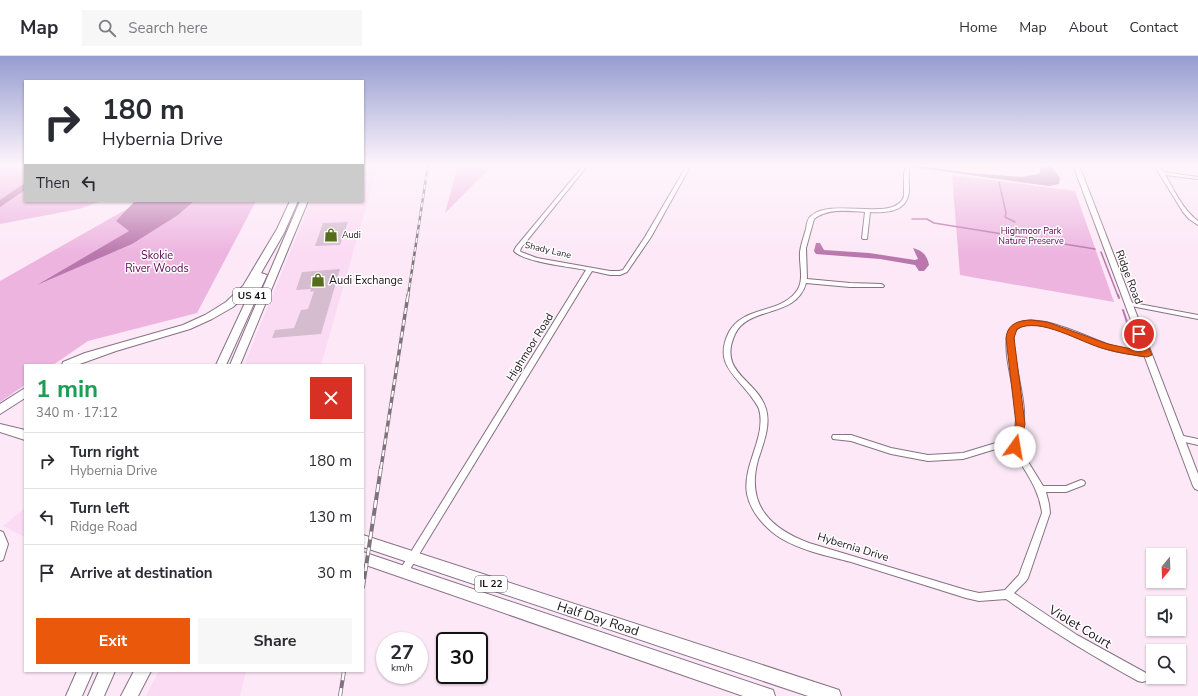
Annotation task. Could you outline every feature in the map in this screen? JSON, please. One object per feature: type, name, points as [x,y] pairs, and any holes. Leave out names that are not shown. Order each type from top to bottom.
[{"type":"main road","name":"US 41","points":[[221,364],[294,202]]},
{"type":"main road","name":"US 41","points":[[235,364],[304,202]]},
{"type":"main road","points":[[69,364],[93,354],[181,328],[223,308],[241,295],[247,288],[283,227]]},
{"type":"main road","points":[[0,410],[24,393]]},
{"type":"main road","points":[[0,428],[24,435]]},
{"type":"main road","name":"Half Day Road","points":[[364,541],[827,695]]},
{"type":"main road","name":"Half Day Road","points":[[364,558],[768,696]]},
{"type":"main road","points":[[74,696],[85,672]]},
{"type":"main road","points":[[96,696],[107,672]]},
{"type":"main road","points":[[130,696],[142,672]]},
{"type":"street","name":"Shady Lane","points":[[562,195],[517,251],[521,254],[536,258],[590,269]]},
{"type":"street","points":[[590,269],[620,273],[628,269],[671,195]]},
{"type":"street","points":[[881,286],[805,281],[803,253],[810,222],[819,214],[842,209],[868,211],[888,210],[903,203],[906,195]]},
{"type":"street","name":"Ridge Road","points":[[1087,195],[1198,486]]},
{"type":"street","points":[[1175,195],[1185,212],[1198,223]]},
{"type":"street","points":[[865,238],[868,211]]},
{"type":"street","name":"Highmoor Road","points":[[404,571],[590,269]]},
{"type":"street","name":"Hybernia Drive","points":[[805,281],[798,295],[786,305],[753,315],[740,323],[732,333],[727,349],[727,356],[732,372],[754,394],[762,410],[762,433],[750,480],[752,498],[760,514],[775,529],[802,544],[930,584],[979,597],[1007,594]]},
{"type":"street","points":[[1128,304],[1198,317]]},
{"type":"street","points":[[1007,594],[1023,578],[1046,513],[1046,503],[1042,489],[1027,469],[1015,447],[1020,424],[1010,338],[1011,331],[1014,327],[1020,324],[1031,322],[1044,324],[1107,347],[1147,355]]},
{"type":"street","points":[[836,437],[851,438],[891,451],[928,458],[963,456],[999,445],[1015,447]]},
{"type":"street","points":[[1179,438],[1198,442]]},
{"type":"street","points":[[1042,489],[1066,488],[1081,483]]},
{"type":"street","points":[[0,535],[4,544],[0,557]]},
{"type":"street","name":"Violet Court","points":[[1007,594],[1071,638],[1142,677]]},
{"type":"shaded area","points":[[364,195],[369,195],[321,364],[244,364],[311,202],[364,202]]},
{"type":"shaded area","points":[[134,202],[193,202],[178,215],[132,244],[37,285],[129,231],[116,221]]},
{"type":"shaded area","points":[[816,243],[820,243],[824,250],[869,253],[915,260],[918,259],[913,248],[924,254],[929,265],[924,271],[919,271],[915,265],[880,259],[816,254],[814,251]]},
{"type":"shaded area","points":[[24,509],[24,536],[3,526]]},
{"type":"shaded area","points":[[158,672],[246,672],[240,696],[146,696]]},
{"type":"green space","points":[[0,195],[24,195],[24,202],[99,202],[79,209],[0,224]]},
{"type":"green space","points":[[450,195],[463,195],[445,213]]},
{"type":"green space","name":"Highmoor Park Nature Preserve","points":[[954,195],[1076,195],[1114,302],[960,275]]},
{"type":"green space","name":"Skokie River Woods","points":[[139,202],[255,202],[197,313],[88,341],[54,364],[24,364],[24,386],[0,402],[0,281]]},
{"type":"building","name":"Audi","points":[[348,222],[340,245],[315,246],[323,223]]},
{"type":"building","points":[[340,269],[321,334],[272,338],[275,330],[294,328],[301,310],[308,309],[314,291],[310,292],[311,289],[296,290],[302,272]]},
{"type":"waterway","points":[[0,204],[13,195]]},
{"type":"waterway","points":[[1002,195],[1006,213],[1005,217],[1015,222]]},
{"type":"waterway","points":[[912,219],[927,219],[934,223],[1095,249]]},
{"type":"waterway","points":[[1101,252],[1118,296]]},
{"type":"waterway","points":[[1123,310],[1128,325]]},
{"type":"railway","points":[[408,296],[423,195]]},
{"type":"railway","points":[[381,468],[408,295]]},
{"type":"railway","points":[[364,580],[381,467]]},
{"type":"railway","points":[[340,696],[344,672]]},
{"type":"place","name":"Audi","points":[[331,235]]},
{"type":"place","name":"Audi Exchange","points":[[318,280]]},
{"type":"route","points":[[1015,447],[1020,424],[1020,408],[1014,376],[1010,338],[1011,331],[1014,327],[1031,322],[1044,324],[1059,328],[1107,347],[1147,355],[1139,334]]}]
